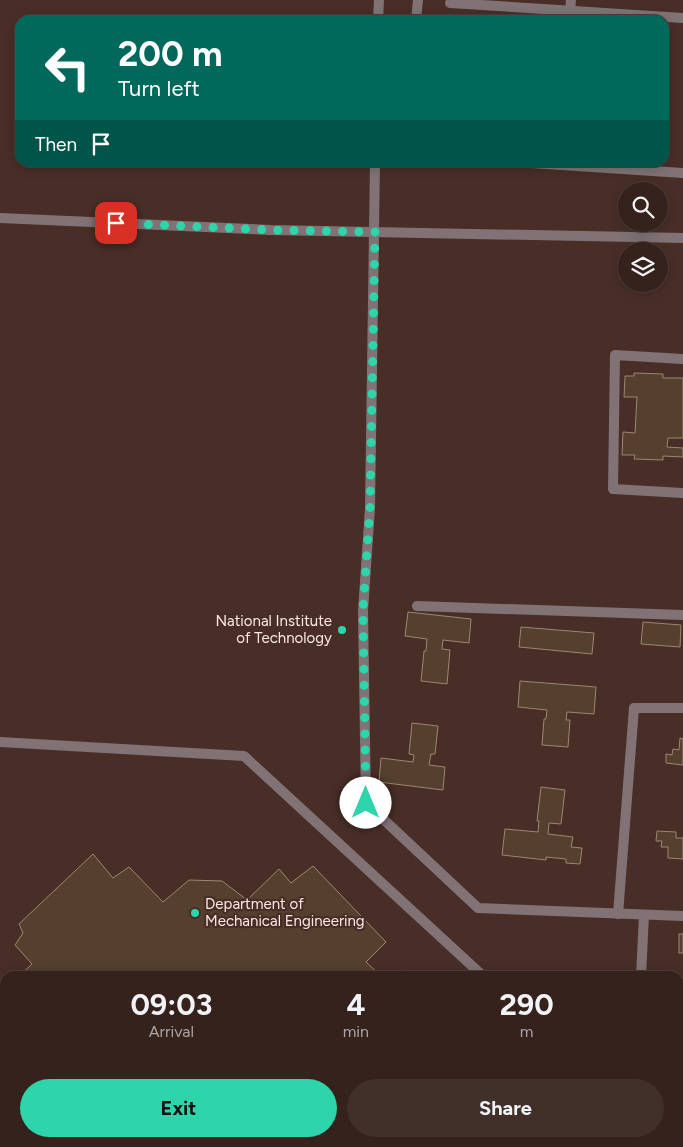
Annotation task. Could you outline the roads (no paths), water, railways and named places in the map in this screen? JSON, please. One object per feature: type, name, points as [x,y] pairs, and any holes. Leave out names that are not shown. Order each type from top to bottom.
[{"type":"street","points":[[378,15],[379,0]]},
{"type":"street","points":[[416,15],[418,0]]},
{"type":"street","points":[[570,11],[571,0]]},
{"type":"street","points":[[450,3],[635,15]]},
{"type":"street","points":[[669,17],[683,18]]},
{"type":"street","points":[[375,167],[370,508],[363,610],[366,803],[478,908],[683,916]]},
{"type":"street","points":[[586,167],[683,174]]},
{"type":"street","points":[[0,218],[271,230],[683,238]]},
{"type":"street","points":[[683,359],[615,355],[613,489],[683,493]]},
{"type":"street","points":[[417,606],[683,615]]},
{"type":"street","points":[[618,914],[634,708],[683,708]]},
{"type":"street","points":[[0,742],[244,756],[477,971]]},
{"type":"street","points":[[641,971],[644,915]]},
{"type":"place","name":"National Institute of Technology","points":[[342,630]]},
{"type":"place","name":"Department of Mechanical Engineering","points":[[195,913]]}]
